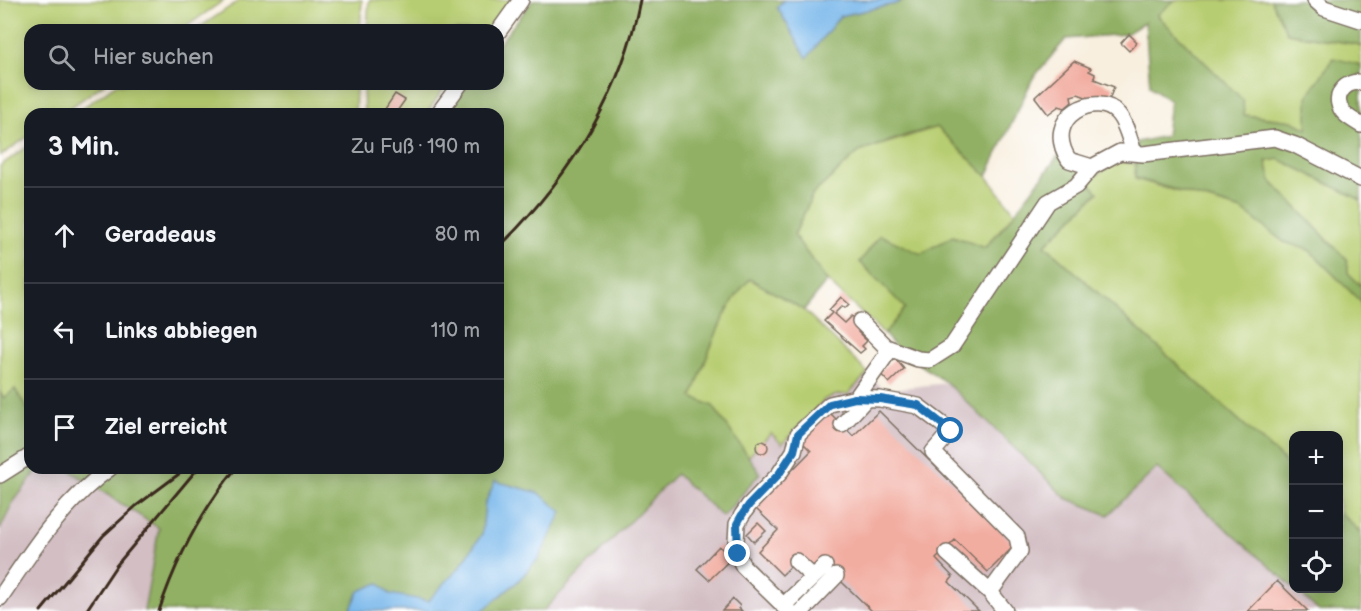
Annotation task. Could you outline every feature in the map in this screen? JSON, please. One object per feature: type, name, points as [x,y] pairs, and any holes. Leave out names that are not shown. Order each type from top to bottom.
[{"type":"street","points":[[504,24],[521,0]]},
{"type":"street","points":[[1316,0],[1324,8],[1361,20]]},
{"type":"street","points":[[1361,82],[1350,82],[1344,86],[1339,92],[1338,104],[1344,114],[1361,125]]},
{"type":"street","points":[[442,108],[456,90]]},
{"type":"street","points":[[1092,166],[1069,160],[1063,151],[1060,137],[1062,127],[1067,120],[1083,107],[1103,106],[1119,114],[1134,152]]},
{"type":"street","points":[[860,321],[886,346],[918,359],[930,360],[952,346],[1048,202],[1076,186],[1092,166],[1120,152],[1161,153],[1275,138],[1295,145],[1361,179]]},
{"type":"street","points":[[842,425],[887,354],[886,346]]},
{"type":"street","points":[[802,611],[831,571],[809,580],[786,608],[743,566],[737,548],[737,524],[749,505],[779,474],[794,451],[798,434],[830,404],[861,398],[918,405],[951,431],[933,452],[1017,537],[1020,551],[990,592]]},
{"type":"street","points":[[0,475],[24,460]]},
{"type":"street","points":[[0,598],[41,536],[80,493],[103,474]]},
{"type":"street","points":[[947,553],[990,592],[1005,611]]},
{"type":"street","points":[[792,565],[809,580]]},
{"type":"shaded area","points":[[868,373],[884,390],[947,383],[1066,498],[1157,468],[1289,585],[1289,593],[1299,593],[1319,611],[543,611],[677,474],[760,473],[748,457],[771,433],[782,444],[825,399]]},
{"type":"shaded area","points":[[34,474],[75,474],[159,528],[144,611],[0,611],[0,530],[12,504]]},
{"type":"green space","points":[[0,0],[224,0],[190,24],[24,24],[24,90],[95,90],[70,108],[24,108],[24,139],[0,156]]},
{"type":"green space","points":[[240,0],[362,0],[360,24],[205,24]]},
{"type":"green space","points":[[369,0],[522,0],[500,24],[367,24]]},
{"type":"green space","points":[[533,0],[784,0],[778,7],[807,57],[840,16],[904,0],[1175,0],[1157,15],[1243,100],[1244,115],[1292,121],[1307,129],[1307,97],[1333,58],[1361,65],[1361,200],[1279,159],[1266,161],[1271,181],[1347,260],[1348,273],[1361,286],[1361,302],[1309,250],[1284,242],[1242,210],[1135,178],[1137,142],[1166,136],[1170,101],[1150,86],[1145,22],[1126,34],[1066,39],[1033,78],[987,176],[937,127],[859,152],[813,194],[794,235],[827,281],[804,310],[750,279],[740,291],[723,319],[692,397],[713,406],[760,473],[723,517],[676,474],[543,611],[482,611],[517,582],[539,558],[485,504],[482,534],[460,567],[428,601],[359,591],[350,611],[144,611],[159,528],[75,474],[504,474],[504,108],[450,108],[463,90],[504,90],[504,37]]},
{"type":"green space","points":[[1175,0],[1271,0],[1287,33],[1361,45],[1361,65],[1333,59],[1308,129],[1292,121],[1244,115],[1157,14]]},
{"type":"green space","points":[[1271,0],[1361,0],[1361,45],[1287,33]]},
{"type":"green space","points":[[108,90],[356,90],[355,108],[83,108]]},
{"type":"green space","points":[[363,90],[443,90],[430,108],[364,108]]},
{"type":"green space","points":[[937,127],[987,176],[1015,213],[984,248],[953,236],[921,254],[860,262],[906,308],[884,334],[827,281],[794,236],[813,194],[859,152]]},
{"type":"green space","points":[[24,149],[24,404],[15,389],[4,399],[0,392],[0,166]]},
{"type":"green space","points":[[1061,152],[1098,192],[1045,245],[1289,465],[1289,584],[1157,468],[1108,515],[1066,498],[947,383],[896,348],[884,334],[905,308],[860,262],[880,235],[921,254],[953,236],[985,248]]},
{"type":"green space","points":[[1279,159],[1361,200],[1361,286],[1348,273],[1347,260],[1271,181],[1266,161]]},
{"type":"green space","points":[[1118,161],[1136,164],[1135,179],[1242,210],[1284,242],[1309,249],[1361,302],[1361,533],[1343,515],[1343,431],[1289,431],[1289,465],[1045,245],[1098,193],[1087,181]]},
{"type":"green space","points":[[750,278],[804,310],[868,373],[848,394],[825,399],[782,444],[771,433],[748,457],[713,406],[692,397],[723,318]]},
{"type":"green space","points":[[15,389],[24,404],[24,474],[34,474],[12,504],[0,530],[0,392],[4,398]]},
{"type":"green space","points":[[1343,515],[1361,533],[1361,611],[1319,611],[1299,593],[1343,593]]},
{"type":"water","points":[[784,0],[904,0],[840,16],[807,58],[777,7]]},
{"type":"water","points":[[495,481],[539,493],[562,512],[539,558],[517,582],[482,611],[350,611],[359,591],[379,583],[390,594],[428,601],[460,567],[482,534],[485,504]]},
{"type":"building","points":[[1129,34],[1137,42],[1129,51],[1121,43]]},
{"type":"building","points":[[1074,61],[1091,68],[1089,71],[1095,74],[1094,79],[1114,87],[1107,105],[1078,94],[1071,96],[1072,102],[1065,108],[1059,106],[1048,114],[1035,97]]},
{"type":"building","points":[[395,94],[405,100],[399,108],[386,108]]},
{"type":"building","points":[[841,297],[849,304],[845,308],[842,306],[834,314],[844,323],[851,316],[863,327],[858,332],[867,341],[862,346],[865,349],[860,353],[824,321],[832,313],[829,310]]},
{"type":"building","points":[[895,358],[904,369],[889,383],[879,372]]},
{"type":"building","points":[[879,411],[1015,545],[988,572],[955,540],[936,559],[953,577],[949,582],[979,611],[872,611],[819,560],[812,567],[801,556],[782,575],[758,551],[778,530],[755,508],[811,451],[801,441],[830,413],[853,436]]},
{"type":"building","points":[[762,441],[768,447],[762,453],[756,447]]},
{"type":"building","points":[[758,523],[766,531],[754,542],[747,534]]},
{"type":"building","points":[[719,546],[732,558],[709,580],[697,569]]},
{"type":"building","points":[[1277,581],[1308,611],[1248,611]]},
{"type":"building","points":[[733,599],[742,611],[722,611]]},
{"type":"railway","points":[[504,242],[547,194],[569,165],[588,134],[620,70],[640,0]]},
{"type":"railway","points":[[41,611],[103,536],[136,506],[179,474]]},
{"type":"railway","points":[[86,611],[116,566],[193,474]]},
{"type":"railway","points":[[159,611],[173,573],[191,536],[232,474]]},
{"type":"route","points":[[738,554],[737,524],[742,515],[779,474],[794,451],[798,434],[830,404],[855,398],[918,405],[951,431]]}]
